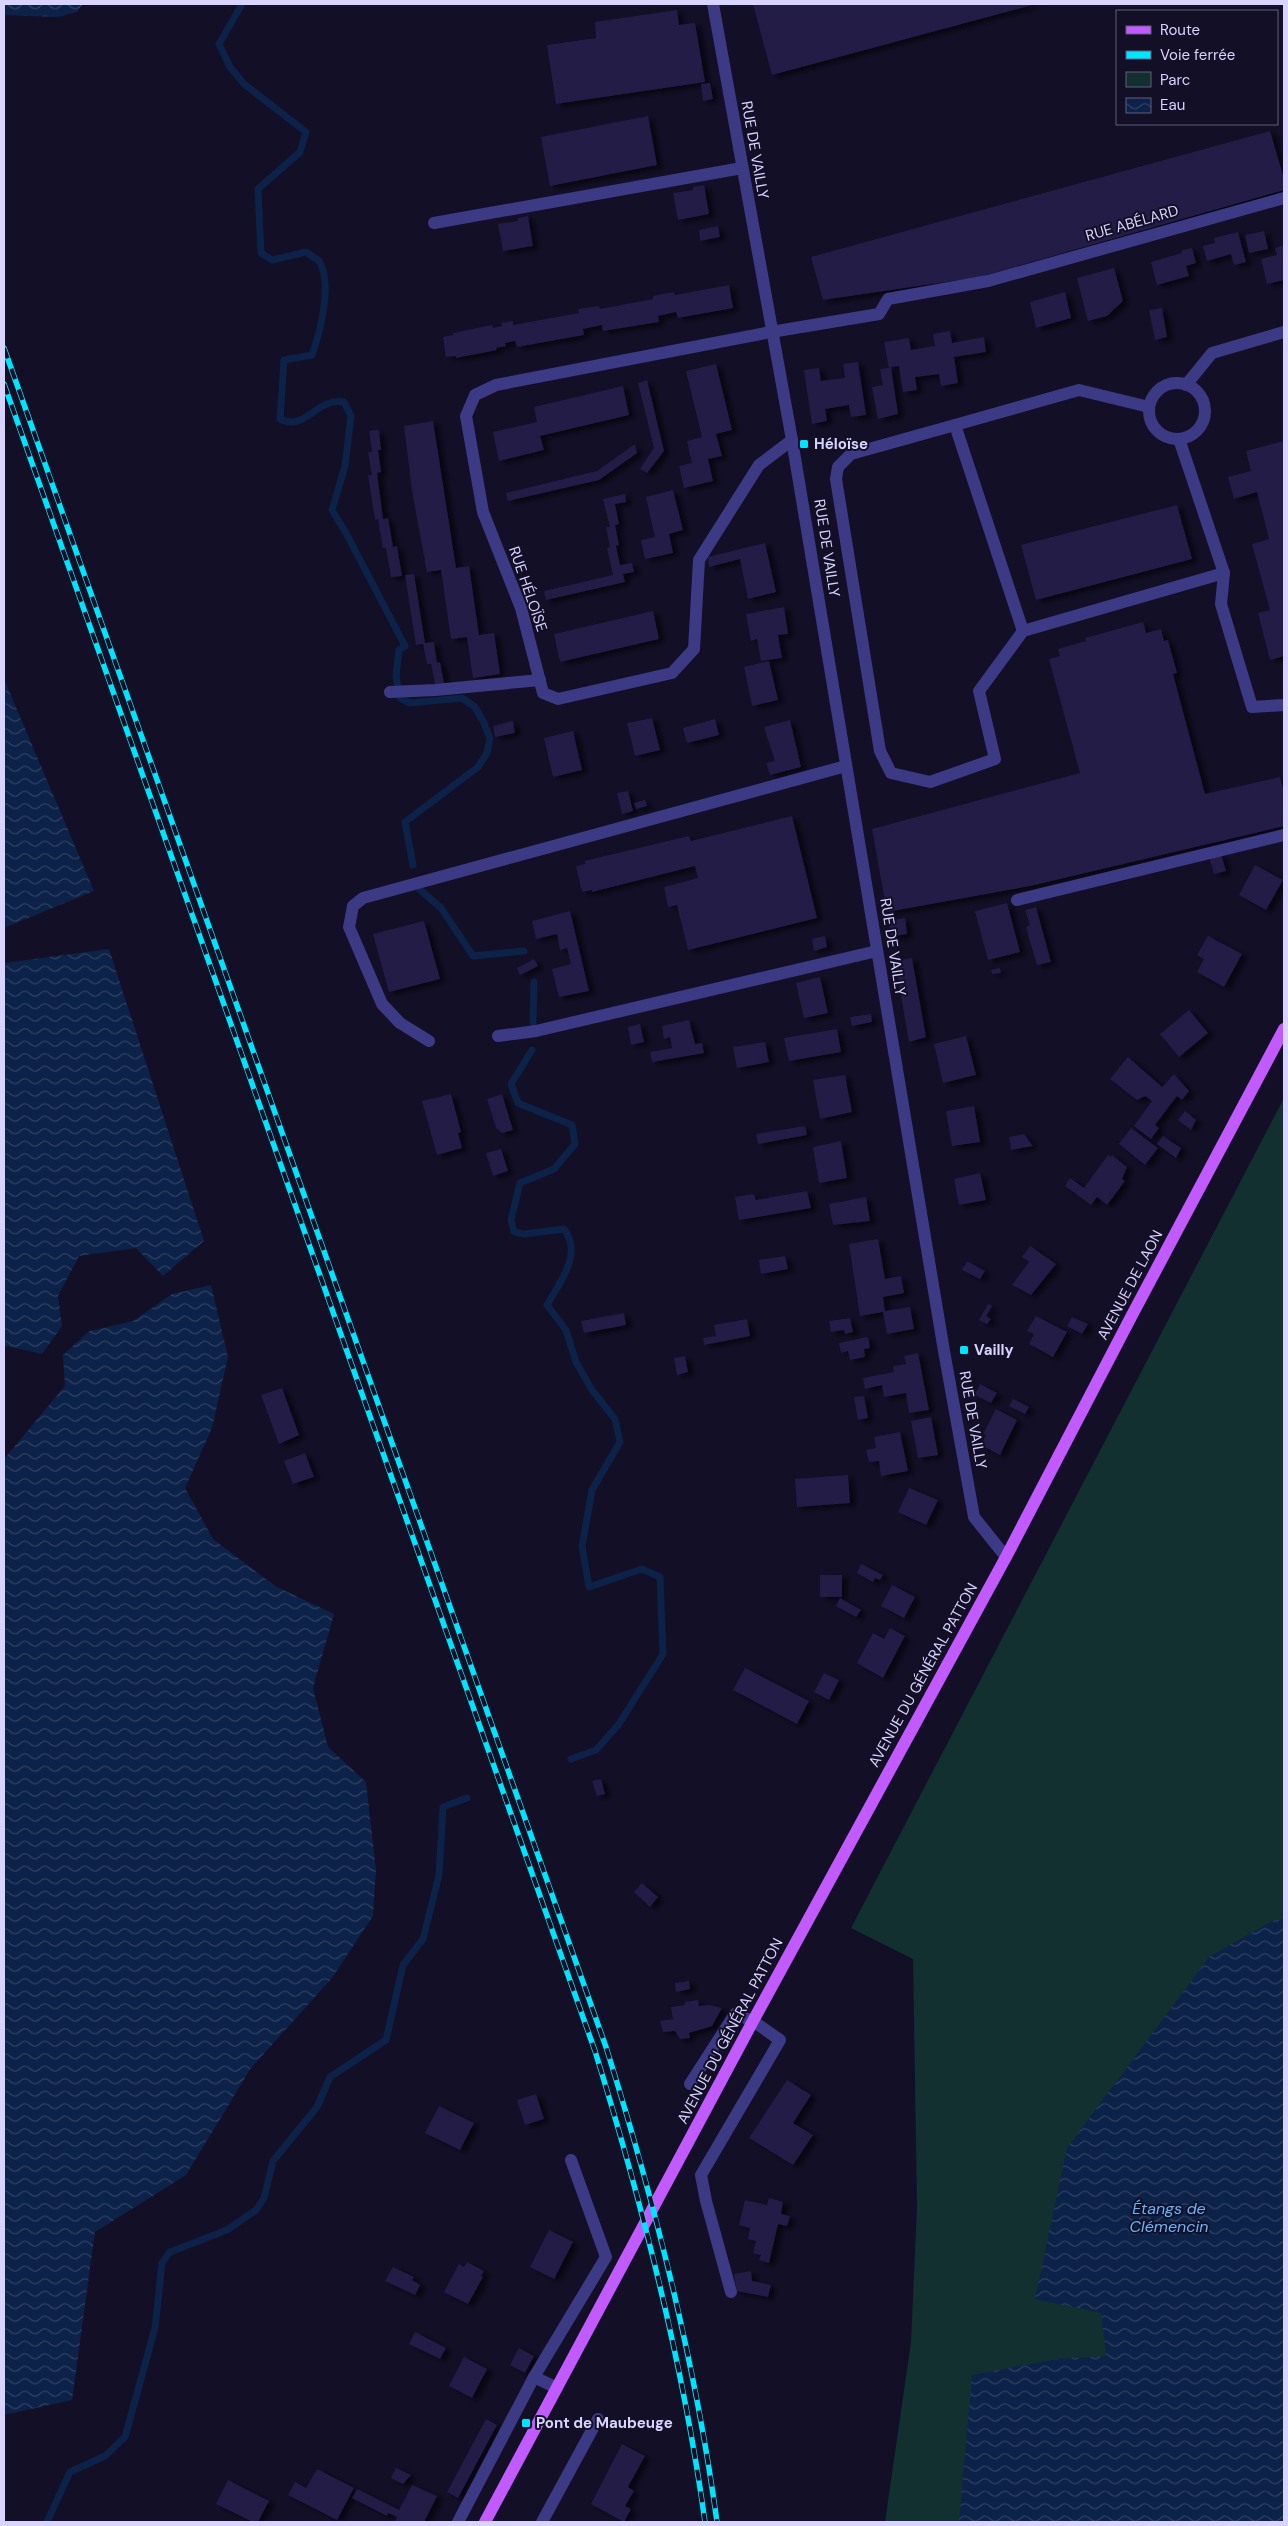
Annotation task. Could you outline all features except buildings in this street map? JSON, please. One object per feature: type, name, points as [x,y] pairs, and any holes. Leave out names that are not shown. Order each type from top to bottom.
[{"type":"main road","name":"AVENUE DE LAON","points":[[1006,1557],[1130,1317],[1284,1029]]},
{"type":"main road","name":"AVENUE DU GÉNÉRAL PATTON","points":[[485,2522],[753,2021],[1006,1557]]},
{"type":"street","name":"RUE DE VAILLY","points":[[713,4],[792,440],[974,1517],[1006,1557]]},
{"type":"street","points":[[434,223],[742,168]]},
{"type":"street","name":"RUE ABÉLARD","points":[[772,332],[879,314],[888,299],[988,281],[1284,198]]},
{"type":"street","name":"RUE HÉLOÏSE","points":[[772,332],[496,384],[475,396],[466,416],[483,512],[521,608],[543,692],[558,698],[672,673],[694,649],[699,560],[759,465],[792,440]]},
{"type":"street","points":[[1186,385],[1212,353],[1284,332]]},
{"type":"street","points":[[1178,383],[1186,385],[1200,396],[1205,415],[1196,431],[1179,439],[1163,436],[1156,430],[1149,416],[1149,407],[1152,399],[1162,387],[1178,383]]},
{"type":"street","points":[[1149,407],[1079,390],[851,454],[838,467],[836,479],[880,751],[891,773],[930,782],[996,759],[978,691],[1023,631],[1224,573]]},
{"type":"street","points":[[955,425],[1023,631]]},
{"type":"street","points":[[1179,439],[1224,573],[1221,604],[1252,707],[1284,705]]},
{"type":"street","points":[[390,692],[409,689],[435,690],[540,680]]},
{"type":"street","points":[[429,1041],[400,1023],[382,1004],[349,927],[353,906],[363,898],[846,766]]},
{"type":"street","points":[[1017,900],[1284,835]]},
{"type":"street","points":[[498,1036],[536,1031],[877,951]]},
{"type":"street","points":[[690,2084],[735,2014],[753,2021],[780,2040],[701,2174],[706,2202],[731,2292]]},
{"type":"street","points":[[458,2522],[534,2377],[606,2257],[571,2160]]},
{"type":"street","points":[[534,2377],[556,2388]]},
{"type":"street","points":[[542,2522],[598,2419]]},
{"type":"green space","points":[[1284,1098],[1284,2522],[885,2522],[911,2342],[917,2207],[913,1959],[851,1928]]},
{"type":"water","points":[[4,4],[83,4],[77,12],[58,17],[4,15]]},
{"type":"water","points":[[4,679],[94,891],[4,928]]},
{"type":"water","points":[[109,949],[204,1241],[163,1276],[136,1248],[79,1256],[58,1296],[62,1326],[42,1354],[4,1347],[4,963]]},
{"type":"water","points":[[211,1285],[228,1357],[212,1428],[185,1488],[213,1539],[275,1586],[334,1614],[313,1688],[328,1747],[366,1782],[376,1870],[373,1916],[332,1978],[251,2068],[186,2175],[95,2232],[72,2400],[4,2415],[4,1459],[65,1386],[63,1355],[89,1331],[133,1321],[172,1294]]},
{"type":"water","name":"Étangs de Clémencin","points":[[1284,1919],[1284,2522],[959,2522],[972,2375],[1057,2359],[1106,2356],[1101,2313],[1035,2299],[1067,2148],[1209,1957],[1272,1921]]},
{"type":"waterway","points":[[242,4],[219,44],[230,67],[244,84],[306,132],[300,152],[258,189],[261,253],[272,260],[306,252],[319,261],[325,282],[324,308],[312,355],[284,360],[280,419],[289,422],[297,421],[326,404],[344,402],[351,416],[345,466],[332,510],[405,646],[399,650],[396,676],[400,698],[410,703],[462,698],[475,707],[490,738],[487,753],[478,767],[405,822],[413,865]]},
{"type":"waterway","points":[[418,888],[441,908],[473,956],[524,951]]},
{"type":"waterway","points":[[533,1023],[534,982]]},
{"type":"waterway","points":[[532,1050],[511,1084],[518,1103],[572,1125],[575,1144],[554,1169],[520,1183],[511,1220],[514,1232],[525,1234],[564,1229],[569,1238],[571,1248],[567,1268],[547,1305],[566,1330],[576,1362],[592,1390],[615,1419],[620,1442],[592,1490],[582,1546],[589,1587],[642,1569],[660,1577],[663,1654],[619,1724],[596,1750],[571,1759]]},
{"type":"waterway","points":[[47,2522],[70,2472],[105,2456],[125,2437],[155,2328],[162,2263],[170,2252],[227,2230],[256,2210],[264,2198],[273,2161],[317,2107],[330,2077],[386,2040],[403,1965],[423,1939],[439,1875],[443,1807],[467,1798]]},
{"type":"railway","points":[[4,348],[606,2047],[641,2164],[672,2282],[697,2401],[717,2522]]},
{"type":"railway","points":[[4,384],[595,2051],[613,2109],[660,2285],[685,2403],[705,2522]]},
{"type":"place","name":"Héloïse","points":[[804,444]]},
{"type":"place","name":"Vailly","points":[[964,1350]]},
{"type":"place","name":"Pont de Maubeuge","points":[[526,2423]]}]
